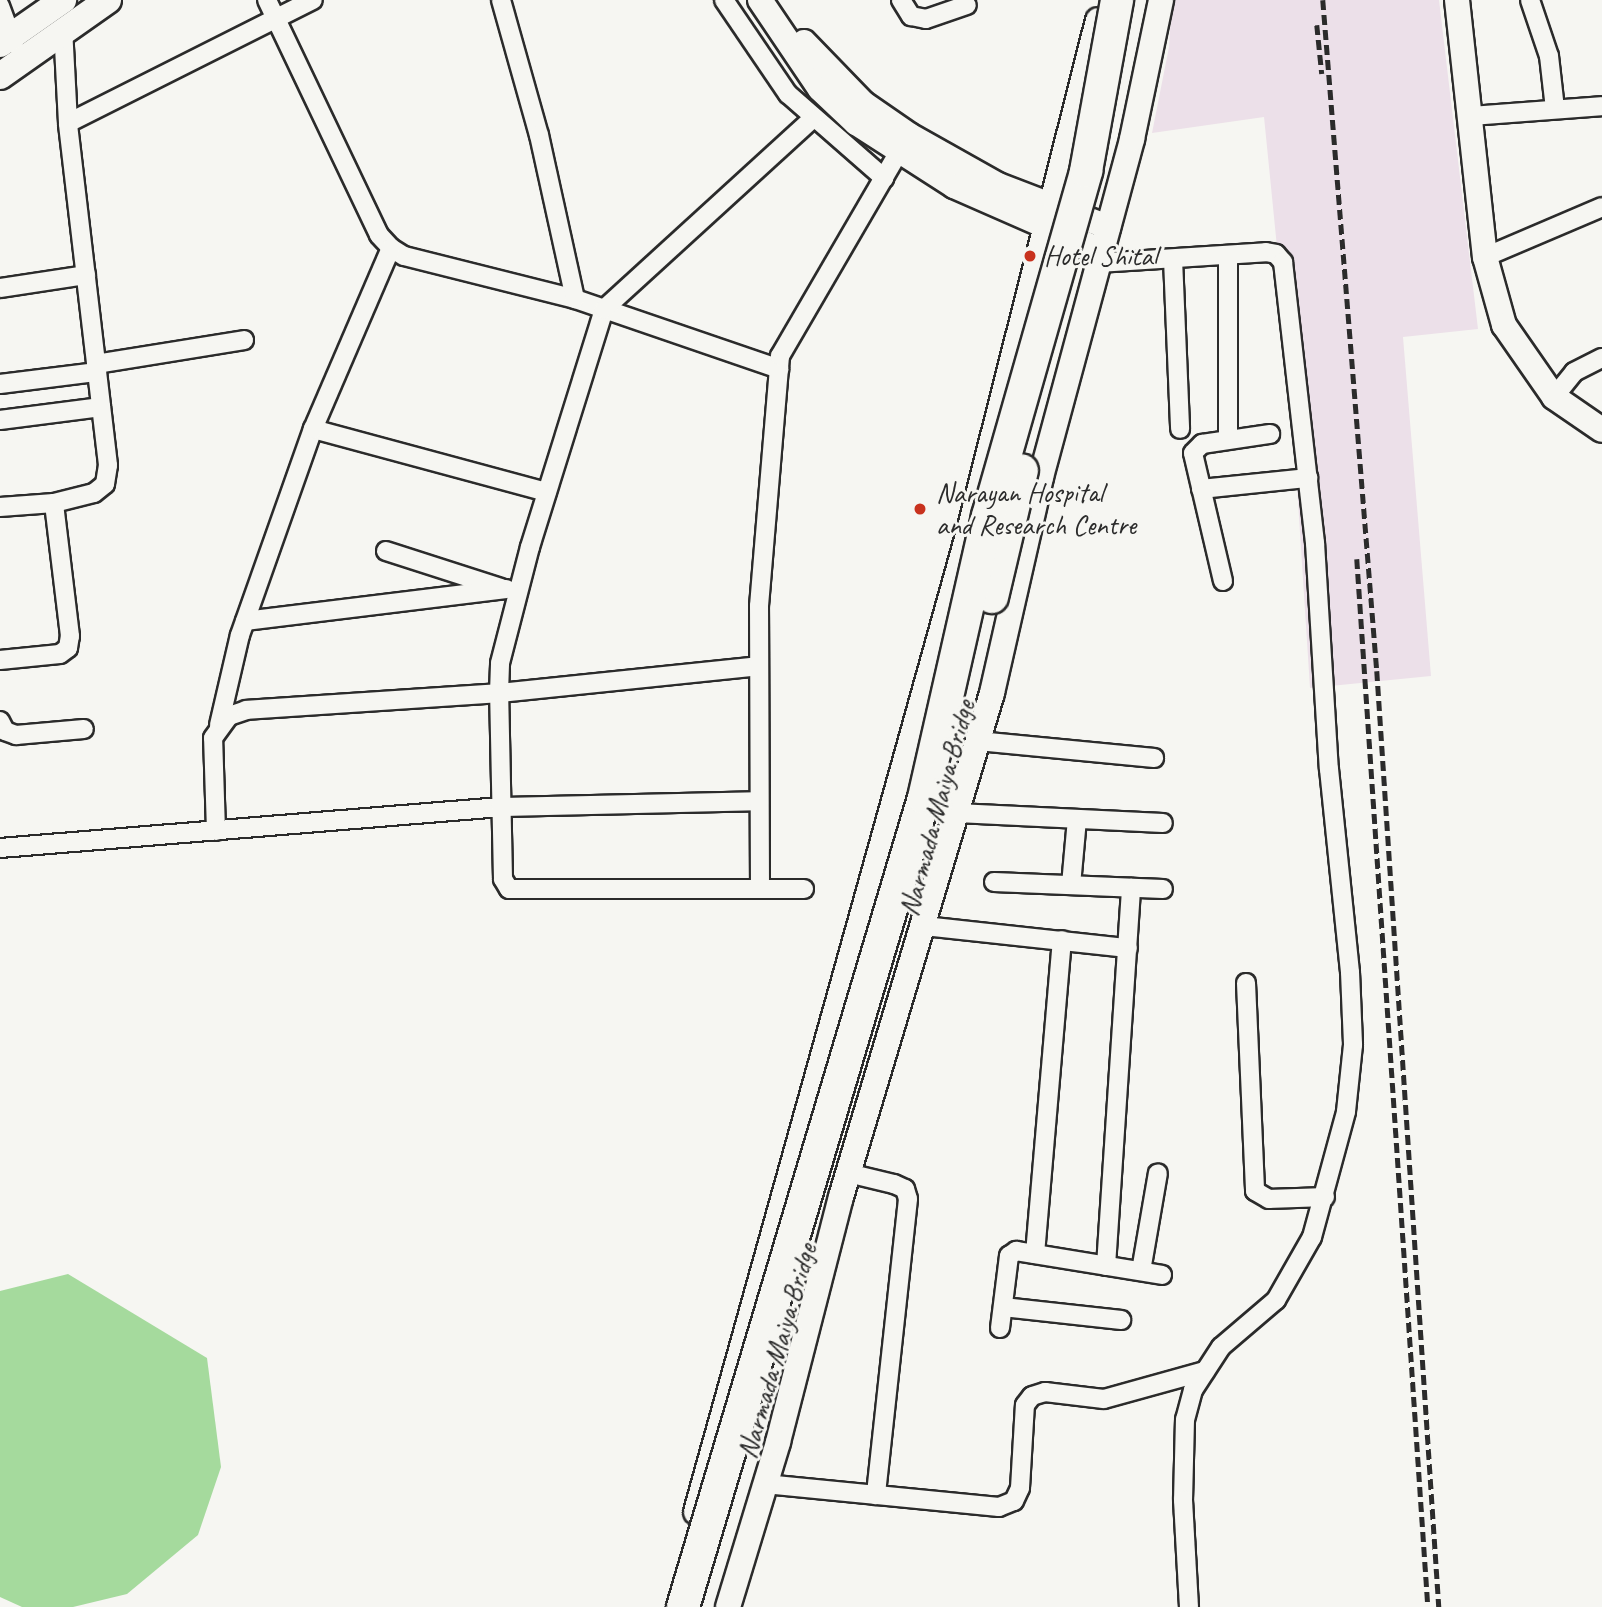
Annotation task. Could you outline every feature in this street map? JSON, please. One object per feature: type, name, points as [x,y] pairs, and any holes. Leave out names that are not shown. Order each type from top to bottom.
[{"type":"highway","points":[[683,1607],[924,798],[988,516],[1086,171],[1117,0]]},
{"type":"highway","name":"Narmada Maiya Bridge","points":[[703,1607],[796,1279],[933,837],[1042,387],[1114,132],[1137,0]]},
{"type":"main road","points":[[0,76],[11,47],[63,0]]},
{"type":"main road","points":[[11,47],[63,28],[108,0]]},
{"type":"street","points":[[267,0],[379,235],[391,248],[404,256],[575,299],[779,369]]},
{"type":"street","points":[[68,124],[313,0]]},
{"type":"street","points":[[501,0],[539,135],[575,299]]},
{"type":"street","points":[[724,0],[788,94],[812,119],[884,178]]},
{"type":"street","points":[[761,0],[820,89],[856,123],[998,185],[1050,215],[1100,257],[1173,259],[1272,253],[1283,262],[1308,478],[1353,1045],[1346,1112],[1312,1237],[1276,1300],[1221,1348],[1193,1390],[1185,1419],[1183,1500],[1189,1607]]},
{"type":"street","points":[[777,0],[830,74],[903,143]]},
{"type":"street","points":[[901,0],[911,16],[926,19],[967,5]]},
{"type":"street","points":[[670,1607],[871,889],[1050,215],[1101,0]]},
{"type":"street","points":[[728,1607],[765,1484],[848,1173],[978,741],[1041,477],[1108,227],[1161,0]]},
{"type":"street","points":[[1457,0],[1486,257],[1504,325],[1554,397],[1602,430]]},
{"type":"street","points":[[1530,0],[1549,56],[1555,109]]},
{"type":"street","points":[[0,6],[11,47]]},
{"type":"street","points":[[0,507],[54,503],[94,493],[105,484],[108,466],[68,124],[63,28]]},
{"type":"street","points":[[1470,116],[1602,106]]},
{"type":"street","points":[[804,889],[509,889],[503,879],[499,694],[500,663],[512,591],[547,492],[604,309],[812,119]]},
{"type":"street","points":[[760,890],[759,606],[779,369],[787,339],[903,143]]},
{"type":"street","points":[[1486,257],[1602,207]]},
{"type":"street","points":[[1050,215],[1108,227]]},
{"type":"street","points":[[216,831],[212,738],[219,725],[245,621],[313,429],[391,248]]},
{"type":"street","points":[[1228,256],[1228,439]]},
{"type":"street","points":[[1173,259],[1180,429]]},
{"type":"street","points":[[0,288],[86,275]]},
{"type":"street","points":[[0,384],[244,341]]},
{"type":"street","points":[[1554,397],[1574,372],[1602,358]]},
{"type":"street","points":[[0,420],[101,408]]},
{"type":"street","points":[[313,429],[547,492]]},
{"type":"street","points":[[1223,581],[1200,489],[1194,453],[1202,444],[1270,434]]},
{"type":"street","points":[[1200,489],[1308,478]]},
{"type":"street","points":[[0,660],[60,654],[68,648],[70,636],[54,503]]},
{"type":"street","points":[[386,551],[512,591]]},
{"type":"street","points":[[245,621],[512,591]]},
{"type":"street","points":[[219,725],[246,710],[499,694],[759,666]]},
{"type":"street","points":[[0,721],[5,731],[16,735],[84,729]]},
{"type":"street","points":[[978,741],[1154,758]]},
{"type":"street","points":[[0,848],[501,807],[758,801]]},
{"type":"street","points":[[957,813],[1163,824]]},
{"type":"street","points":[[1071,885],[1077,819]]},
{"type":"street","points":[[994,882],[1163,889]]},
{"type":"street","points":[[1107,1266],[1130,888]]},
{"type":"street","points":[[924,926],[1128,948]]},
{"type":"street","points":[[1035,1254],[1062,940]]},
{"type":"street","points":[[1246,983],[1255,1191],[1269,1199],[1325,1197]]},
{"type":"street","points":[[848,1173],[894,1184],[905,1189],[908,1199],[876,1495]]},
{"type":"street","points":[[1141,1271],[1158,1173]]},
{"type":"street","points":[[1000,1328],[1009,1256],[1016,1251],[1162,1275]]},
{"type":"street","points":[[1003,1307],[1121,1320]]},
{"type":"street","points":[[765,1484],[999,1507],[1014,1501],[1020,1488],[1025,1405],[1032,1396],[1045,1392],[1104,1399],[1205,1371]]},
{"type":"shaded area","points":[[1172,0],[1439,0],[1478,329],[1403,337],[1431,676],[1310,688],[1290,377],[1264,117],[1152,133],[1169,47]]},
{"type":"green space","points":[[68,1274],[207,1358],[221,1467],[198,1535],[127,1594],[73,1607],[22,1607],[0,1597],[0,1291]]},
{"type":"railway","points":[[1323,0],[1377,671],[1439,1607]]},
{"type":"railway","points":[[1317,25],[1322,74]]},
{"type":"railway","points":[[1357,559],[1428,1607]]},
{"type":"place","name":"Hotel Shital","points":[[1030,256]]},
{"type":"place","name":"Narayan Hospital and Research Centre","points":[[920,509]]}]
